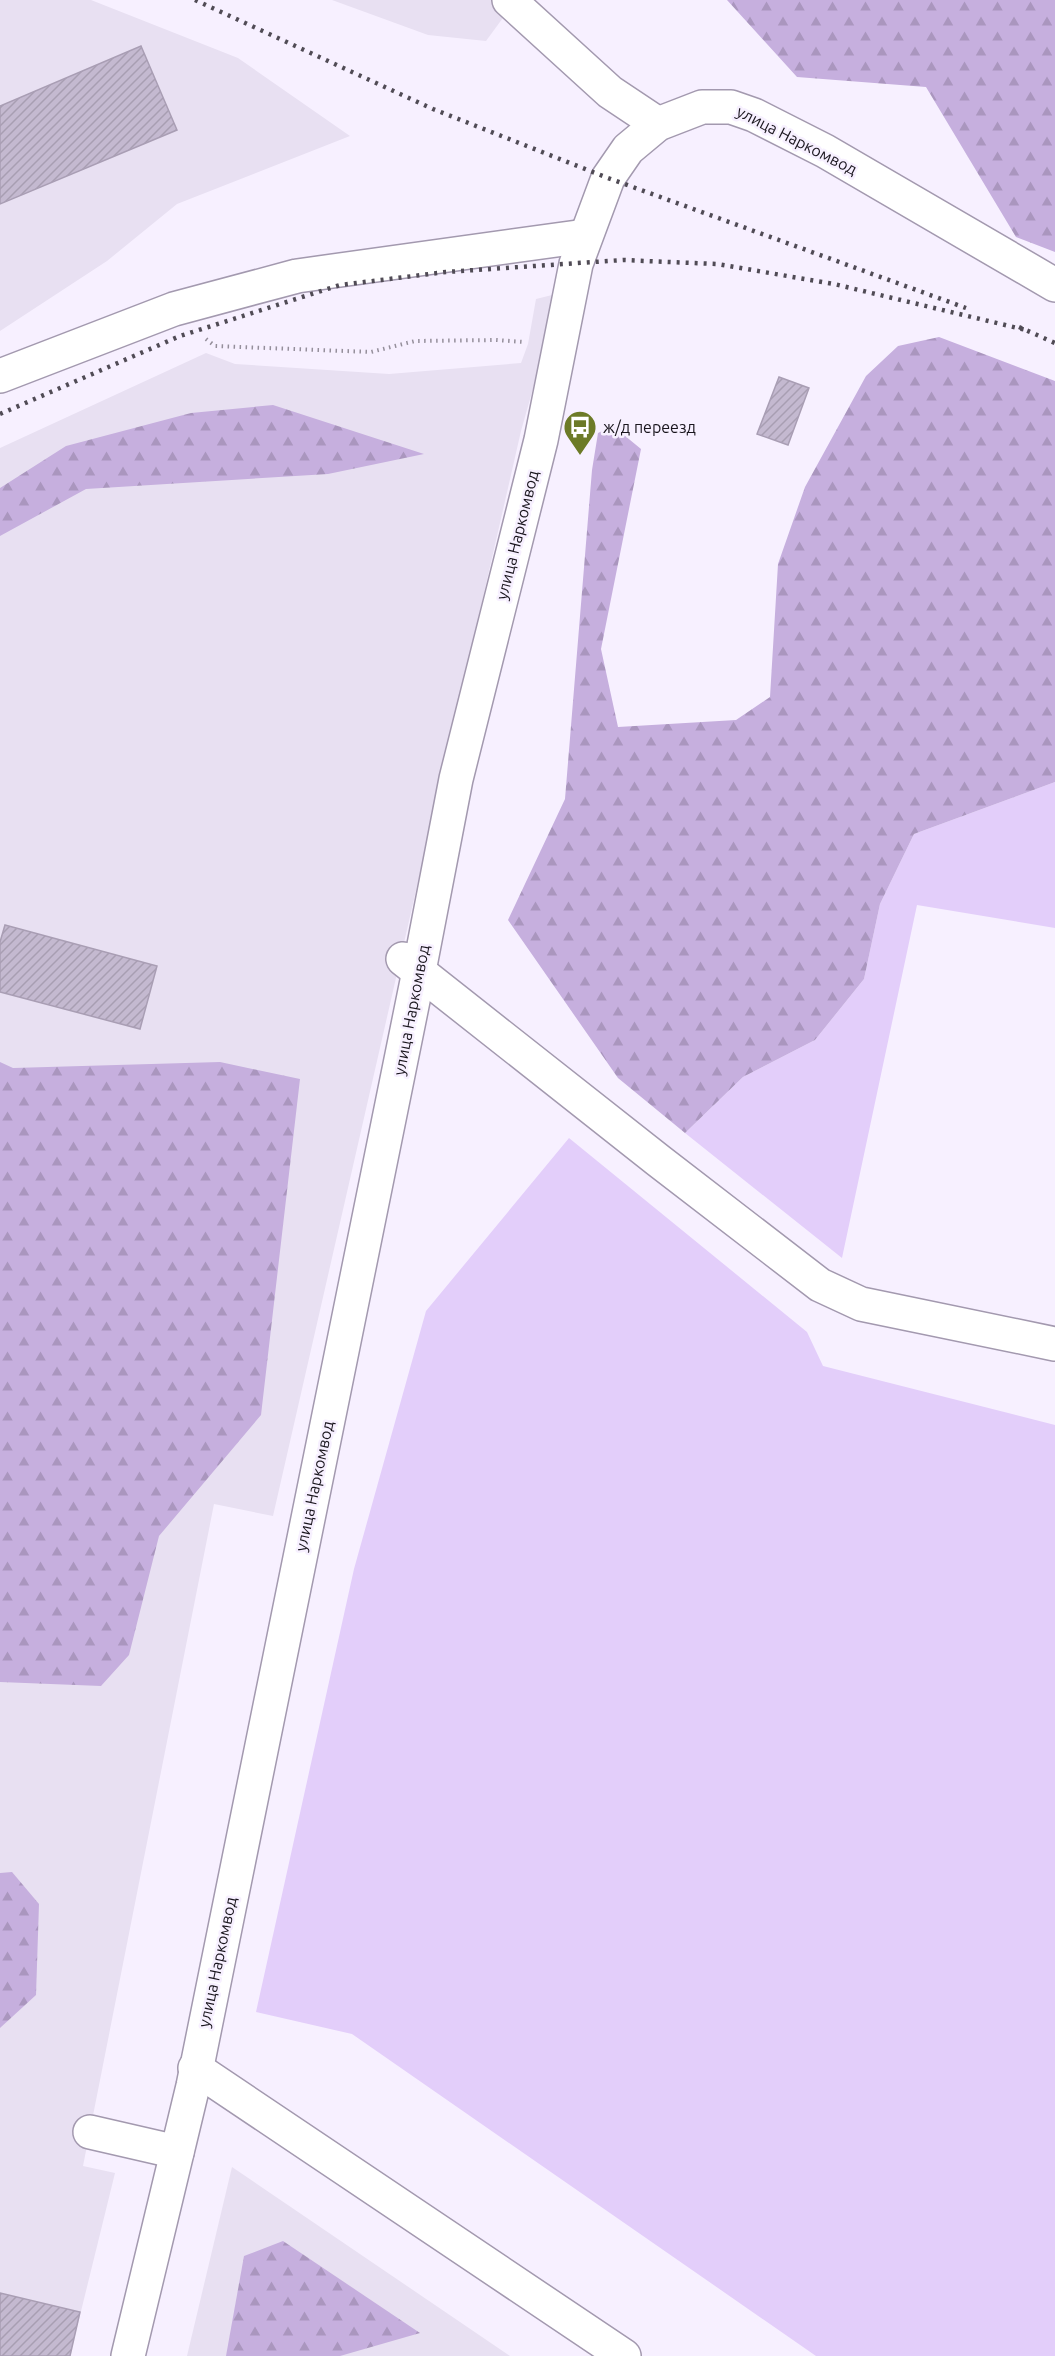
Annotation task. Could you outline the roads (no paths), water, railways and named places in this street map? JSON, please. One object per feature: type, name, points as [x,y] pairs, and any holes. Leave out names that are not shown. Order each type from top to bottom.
[{"type":"street","points":[[509,0],[610,92],[658,124]]},
{"type":"street","name":"улица Наркомвод","points":[[128,2356],[195,2068],[410,964],[538,452],[576,264],[608,177],[628,149],[658,124],[702,107],[731,107],[754,115],[825,151],[1055,285]]},
{"type":"street","points":[[0,376],[174,309],[297,276],[585,236]]},
{"type":"street","points":[[410,964],[820,1285],[861,1304],[1055,1344]]},
{"type":"street","points":[[195,2068],[624,2356]]},
{"type":"street","points":[[90,2132],[177,2152]]},
{"type":"railway","points":[[195,0],[433,109],[608,178],[966,308]]},
{"type":"railway","points":[[0,414],[180,336],[340,285],[446,272],[623,260],[717,264],[834,284],[1026,330]]},
{"type":"railway","points":[[1019,327],[1055,343]]},
{"type":"place","name":"ж/д переезд","points":[[580,456]]}]
